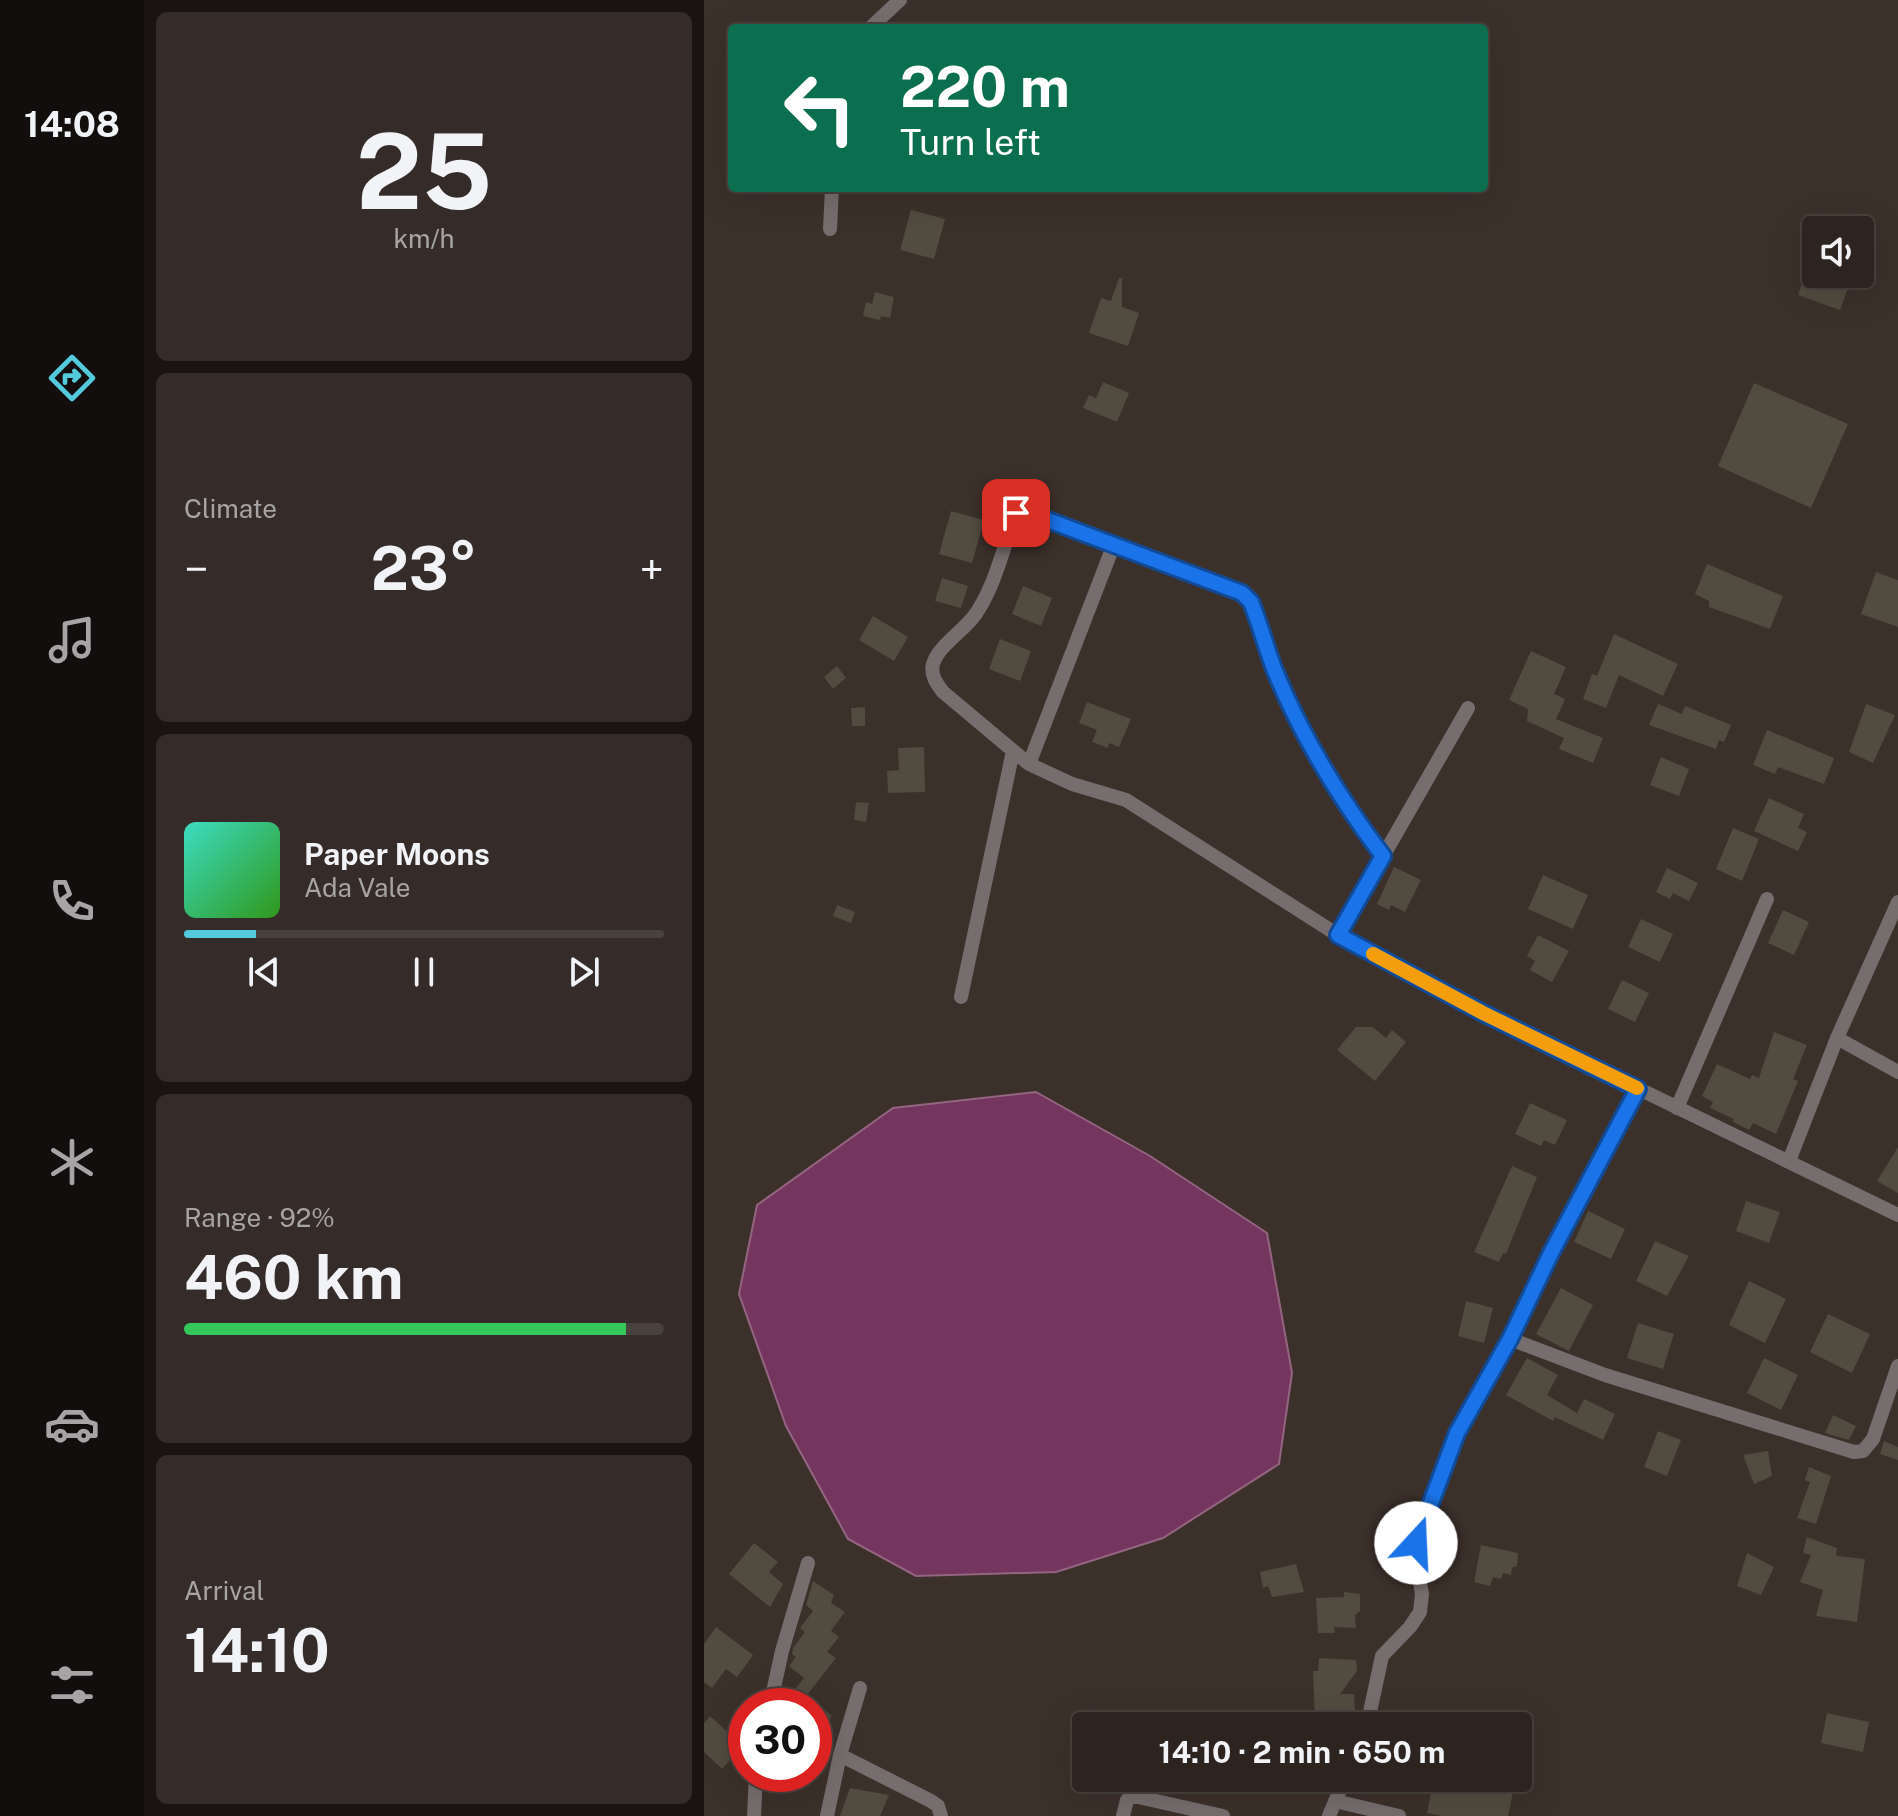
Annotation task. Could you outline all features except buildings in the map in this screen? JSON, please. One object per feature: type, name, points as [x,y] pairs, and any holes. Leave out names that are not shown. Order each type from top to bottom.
[{"type":"street","points":[[874,24],[900,0]]},
{"type":"street","points":[[830,229],[832,192]]},
{"type":"street","points":[[1383,856],[1351,814],[1309,743],[1276,672],[1251,602],[1242,593],[1018,510],[985,600],[965,628],[936,656],[931,668],[943,692],[1029,764],[1072,784],[1126,800],[1338,935],[1483,1013],[1898,1215]]},
{"type":"street","points":[[1029,764],[1114,544]]},
{"type":"street","points":[[1338,935],[1468,708]]},
{"type":"street","points":[[961,997],[1013,751]]},
{"type":"street","points":[[1677,1108],[1767,899]]},
{"type":"street","points":[[1789,1161],[1837,1038],[1898,902]]},
{"type":"street","points":[[1837,1038],[1898,1072]]},
{"type":"street","points":[[1370,1712],[1382,1656],[1420,1612],[1422,1594],[1416,1543],[1457,1433],[1510,1339],[1551,1253],[1638,1089]]},
{"type":"street","points":[[1510,1339],[1605,1375],[1854,1452],[1863,1451],[1873,1439],[1898,1366]]},
{"type":"street","points":[[774,1688],[808,1563]]},
{"type":"street","points":[[827,1816],[840,1755],[860,1688]]},
{"type":"street","points":[[840,1755],[931,1801],[938,1806],[941,1816]]},
{"type":"street","points":[[754,1816],[755,1792]]},
{"type":"street","points":[[1329,1816],[1339,1792]]},
{"type":"street","points":[[1123,1816],[1127,1800],[1134,1796],[1223,1816]]},
{"type":"street","points":[[1335,1801],[1399,1816]]},
{"type":"shaded area","points":[[1036,1092],[1150,1156],[1267,1233],[1292,1373],[1279,1464],[1163,1538],[1056,1572],[916,1576],[848,1539],[786,1426],[739,1294],[757,1205],[893,1108]]},
{"type":"slow traffic","points":[[1373,954],[1483,1013],[1637,1088]]},
{"type":"route","points":[[1016,513],[1021,510],[1242,593],[1251,602],[1276,672],[1309,743],[1351,814],[1383,856],[1338,935],[1483,1013],[1638,1089],[1551,1253],[1510,1339],[1457,1433],[1416,1543]]}]
